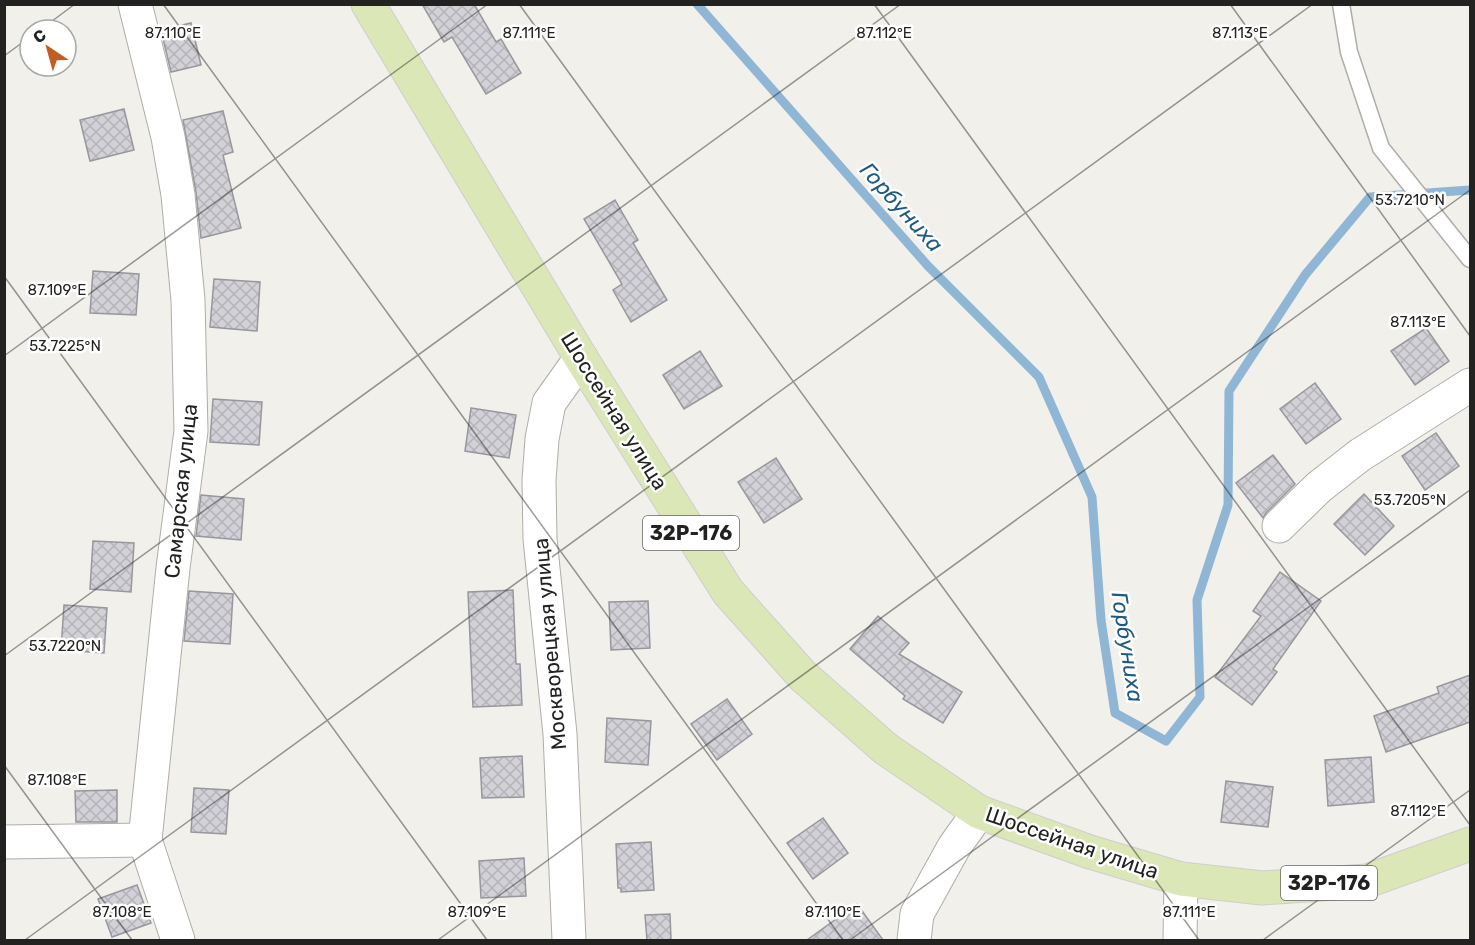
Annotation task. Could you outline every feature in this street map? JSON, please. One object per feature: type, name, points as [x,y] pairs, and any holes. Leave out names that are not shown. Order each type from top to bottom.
[{"type":"main road","name":"Шоссейная улица","points":[[368,4],[581,358],[728,592],[803,676],[886,749],[979,812],[1090,852],[1181,879]]},
{"type":"main road","name":"32Р-176","points":[[1181,879],[1262,888],[1367,881],[1470,844]]},
{"type":"street","name":"Самарская улица","points":[[135,4],[168,137],[178,195],[189,300],[191,431],[173,568],[145,840],[178,940]]},
{"type":"street","name":"Москворецкая улица","points":[[569,940],[560,734],[542,562],[539,480],[542,439],[549,403],[581,358]]},
{"type":"street","points":[[1279,526],[1319,488],[1360,455],[1470,385]]},
{"type":"street","points":[[914,940],[917,914],[954,847],[979,812]]},
{"type":"street","points":[[4,842],[145,840]]},
{"type":"street","points":[[1180,940],[1181,879]]},
{"type":"lane","points":[[1341,4],[1349,52],[1381,148],[1470,259]]},
{"type":"building","points":[[422,4],[474,4],[496,42],[501,39],[521,73],[486,94],[452,37],[444,42]]},
{"type":"building","points":[[191,23],[201,65],[171,72],[161,30]]},
{"type":"building","points":[[124,109],[134,150],[90,161],[80,120]]},
{"type":"building","points":[[223,111],[233,152],[223,155],[241,228],[201,238],[196,192],[183,120]]},
{"type":"building","points":[[615,200],[638,240],[633,243],[667,300],[631,322],[613,290],[622,284],[584,219]]},
{"type":"building","points":[[93,271],[139,274],[136,315],[90,313]]},
{"type":"building","points":[[214,279],[260,282],[257,331],[210,327]]},
{"type":"building","points":[[1426,328],[1449,361],[1415,385],[1391,351]]},
{"type":"building","points":[[700,351],[722,386],[684,409],[663,375]]},
{"type":"building","points":[[1315,383],[1341,419],[1306,444],[1280,409]]},
{"type":"building","points":[[213,399],[262,402],[259,445],[210,442]]},
{"type":"building","points":[[471,408],[516,415],[509,458],[465,451]]},
{"type":"building","points":[[1436,433],[1459,466],[1425,490],[1402,456]]},
{"type":"building","points":[[1273,455],[1295,484],[1263,518],[1236,483]]},
{"type":"building","points":[[776,458],[802,499],[764,523],[738,482]]},
{"type":"building","points":[[1364,494],[1394,526],[1365,555],[1334,524]]},
{"type":"building","points":[[201,495],[244,499],[241,540],[196,536]]},
{"type":"building","points":[[93,541],[134,543],[131,592],[90,589]]},
{"type":"building","points":[[1280,572],[1321,601],[1273,669],[1277,672],[1252,705],[1215,677],[1261,616],[1253,611]]},
{"type":"building","points":[[513,590],[516,664],[520,664],[522,705],[473,707],[468,592]]},
{"type":"building","points":[[189,591],[233,594],[230,644],[184,641]]},
{"type":"building","points":[[648,601],[650,648],[611,650],[609,602]]},
{"type":"building","points":[[64,605],[107,608],[104,653],[61,650]]},
{"type":"building","points":[[878,616],[909,643],[899,654],[962,692],[943,723],[903,699],[905,696],[850,649]]},
{"type":"building","points":[[1470,675],[1470,722],[1386,752],[1374,716],[1439,693],[1437,687]]},
{"type":"building","points":[[727,699],[752,734],[717,760],[691,724]]},
{"type":"building","points":[[607,718],[651,721],[648,765],[605,762]]},
{"type":"building","points":[[522,756],[524,797],[482,798],[480,758]]},
{"type":"building","points":[[1371,757],[1374,802],[1328,806],[1325,760]]},
{"type":"building","points":[[1226,781],[1273,787],[1268,827],[1221,822]]},
{"type":"building","points":[[194,788],[229,790],[226,834],[191,832]]},
{"type":"building","points":[[117,790],[117,822],[76,822],[75,791]]},
{"type":"building","points":[[823,818],[848,853],[813,879],[787,843]]},
{"type":"building","points":[[651,842],[654,890],[621,892],[621,888],[618,888],[616,844]]},
{"type":"building","points":[[524,858],[526,896],[481,898],[479,861]]},
{"type":"building","points":[[137,885],[151,923],[112,937],[98,899]]},
{"type":"building","points":[[857,904],[883,940],[807,940]]},
{"type":"building","points":[[670,914],[671,940],[647,940],[645,915]]},
{"type":"waterway","name":"Горбуниха","points":[[697,4],[928,266],[1039,377],[1092,497],[1101,620],[1115,713],[1166,741],[1200,697],[1197,600],[1228,505],[1229,391],[1305,275],[1370,197],[1470,190]]}]
